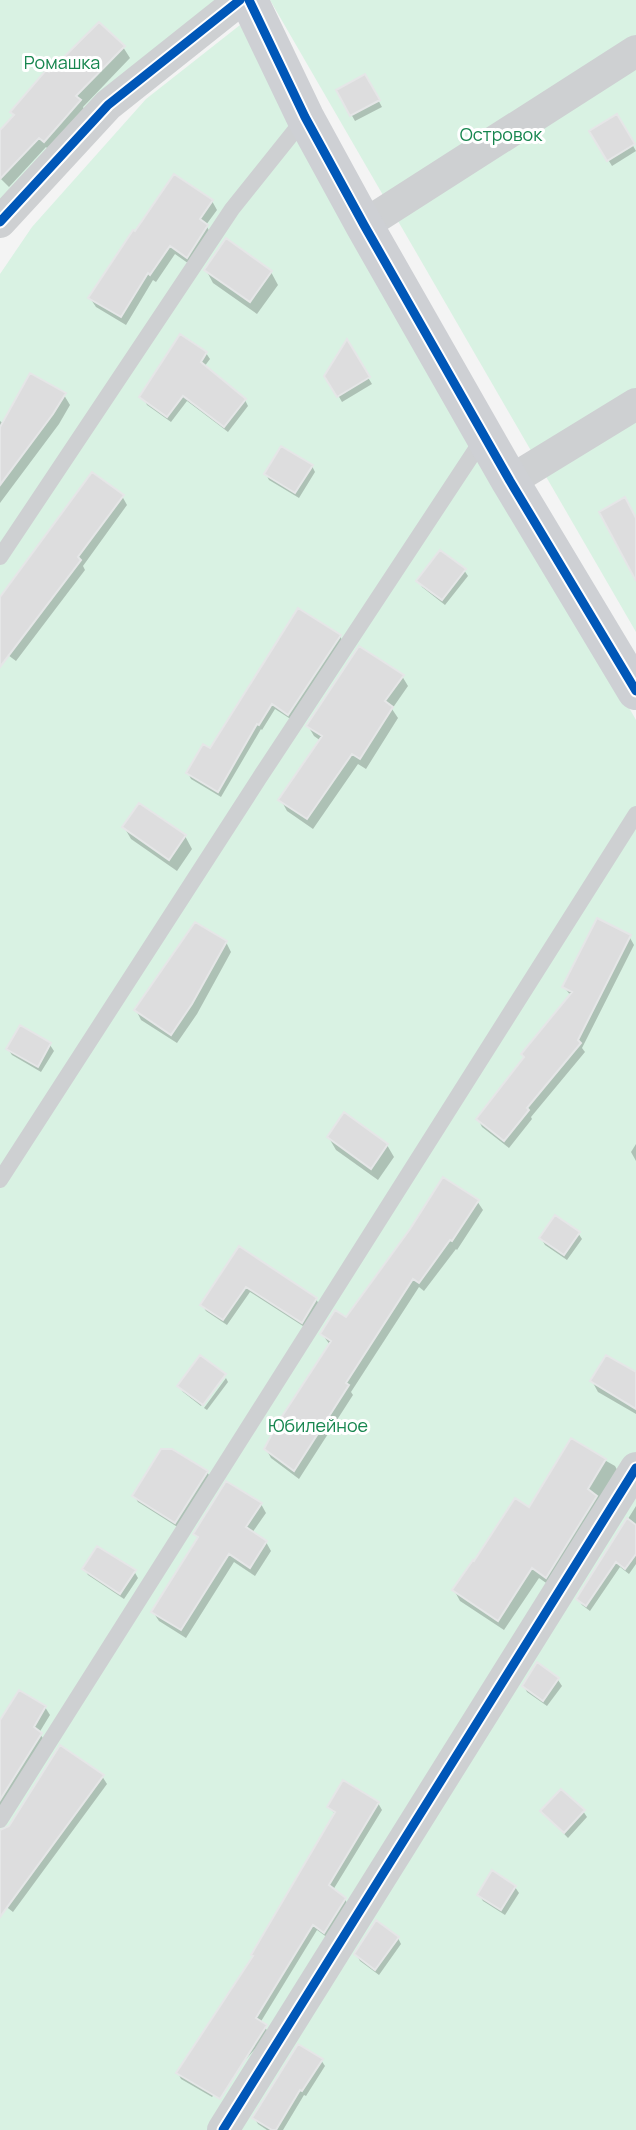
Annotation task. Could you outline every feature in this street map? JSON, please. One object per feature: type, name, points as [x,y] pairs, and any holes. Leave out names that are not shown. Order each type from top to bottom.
[{"type":"street","points":[[0,222],[108,105],[240,0]]},
{"type":"street","points":[[249,0],[305,117],[365,225],[510,481],[636,691]]},
{"type":"street","points":[[365,225],[636,51]]},
{"type":"street","points":[[510,481],[636,404]]},
{"type":"street","points":[[223,2130],[636,1468]]},
{"type":"lane","points":[[0,556],[232,209],[305,117]]},
{"type":"lane","points":[[0,1180],[484,436]]},
{"type":"lane","points":[[0,1820],[636,814]]},
{"type":"green space","name":"Ромашка","points":[[0,0],[219,0],[0,231]]},
{"type":"green space","name":"Островок","points":[[270,0],[636,0],[636,632]]},
{"type":"green space","name":"Юбилейное","points":[[240,25],[636,720],[636,2130],[0,2130],[0,274],[32,227],[146,99]]},
{"type":"building","points":[[99,22],[125,46],[76,96],[81,100],[44,142],[39,138],[0,179],[0,130],[14,115],[10,112],[46,70],[49,72]]},
{"type":"building","points":[[365,74],[380,100],[350,116],[336,90]]},
{"type":"building","points":[[617,114],[635,144],[607,161],[589,131]]},
{"type":"building","points":[[174,174],[213,200],[200,219],[208,225],[187,258],[170,246],[150,275],[148,273],[121,317],[88,298]]},
{"type":"building","points":[[226,238],[272,271],[250,302],[204,270]]},
{"type":"building","points":[[180,334],[207,352],[201,362],[246,399],[224,427],[183,396],[167,417],[139,397]]},
{"type":"building","points":[[347,339],[370,377],[337,397],[324,376]]},
{"type":"building","points":[[30,373],[66,393],[0,485],[0,427]]},
{"type":"building","points":[[281,446],[313,465],[295,493],[264,474]]},
{"type":"building","points":[[92,472],[124,495],[78,557],[81,560],[0,667],[0,597]]},
{"type":"building","points":[[625,497],[636,518],[636,581],[599,512]]},
{"type":"building","points":[[440,550],[466,569],[442,600],[416,581]]},
{"type":"building","points":[[298,608],[341,635],[288,715],[272,704],[259,725],[257,724],[218,792],[186,773],[203,744],[210,748]]},
{"type":"building","points":[[359,646],[404,675],[385,701],[393,707],[360,759],[352,754],[307,819],[278,800],[322,736],[306,726]]},
{"type":"building","points":[[139,803],[186,835],[169,860],[122,827]]},
{"type":"building","points":[[597,918],[631,935],[578,1040],[581,1043],[527,1108],[529,1110],[504,1141],[476,1119],[524,1057],[521,1054],[572,992],[562,987]]},
{"type":"building","points":[[195,922],[227,941],[192,1004],[171,1035],[134,1010]]},
{"type":"building","points":[[20,1025],[51,1043],[38,1067],[6,1049]]},
{"type":"building","points":[[344,1112],[388,1144],[371,1169],[327,1137]]},
{"type":"building","points":[[443,1177],[479,1200],[452,1241],[450,1240],[419,1283],[413,1279],[346,1383],[349,1385],[294,1471],[264,1449],[277,1424],[331,1341],[320,1334],[335,1310],[346,1317],[410,1229]]},
{"type":"building","points":[[555,1215],[580,1232],[564,1255],[539,1238]]},
{"type":"building","points":[[239,1246],[317,1298],[302,1323],[246,1287],[223,1320],[200,1305]]},
{"type":"building","points":[[200,1355],[226,1374],[203,1405],[177,1386]]},
{"type":"building","points":[[606,1355],[636,1372],[636,1409],[590,1381]]},
{"type":"building","points":[[571,1438],[606,1459],[588,1489],[597,1496],[546,1578],[532,1568],[498,1621],[452,1590],[515,1498],[529,1507]]},
{"type":"building","points":[[161,1449],[172,1449],[208,1471],[175,1523],[132,1496]]},
{"type":"building","points":[[226,1481],[262,1503],[246,1527],[267,1541],[250,1568],[229,1554],[181,1630],[151,1612],[198,1537],[193,1534]]},
{"type":"building","points":[[627,1518],[636,1525],[636,1554],[625,1569],[616,1562],[586,1606],[576,1599]]},
{"type":"building","points":[[97,1546],[136,1570],[120,1594],[82,1569]]},
{"type":"building","points":[[537,1662],[559,1678],[543,1701],[522,1686]]},
{"type":"building","points":[[19,1690],[46,1706],[34,1727],[42,1733],[0,1800],[0,1720]]},
{"type":"building","points":[[60,1745],[104,1775],[0,1917],[0,1830],[9,1826]]},
{"type":"building","points":[[343,1780],[379,1802],[329,1885],[346,1898],[324,1933],[313,1925],[256,2018],[267,2025],[220,2099],[176,2073],[253,1956],[251,1955],[335,1812],[327,1807]]},
{"type":"building","points":[[561,1789],[585,1810],[564,1833],[540,1811]]},
{"type":"building","points":[[492,1870],[516,1886],[501,1910],[477,1895]]},
{"type":"building","points":[[376,1920],[399,1937],[375,1970],[354,1954]]},
{"type":"building","points":[[298,2044],[323,2059],[276,2130],[272,2130],[252,2118]]},
{"type":"cycle path","points":[[0,222],[108,105],[240,0]]},
{"type":"cycle path","points":[[249,0],[305,117],[364,225],[510,481],[636,691]]},
{"type":"cycle path","points":[[223,2130],[636,1468]]}]
